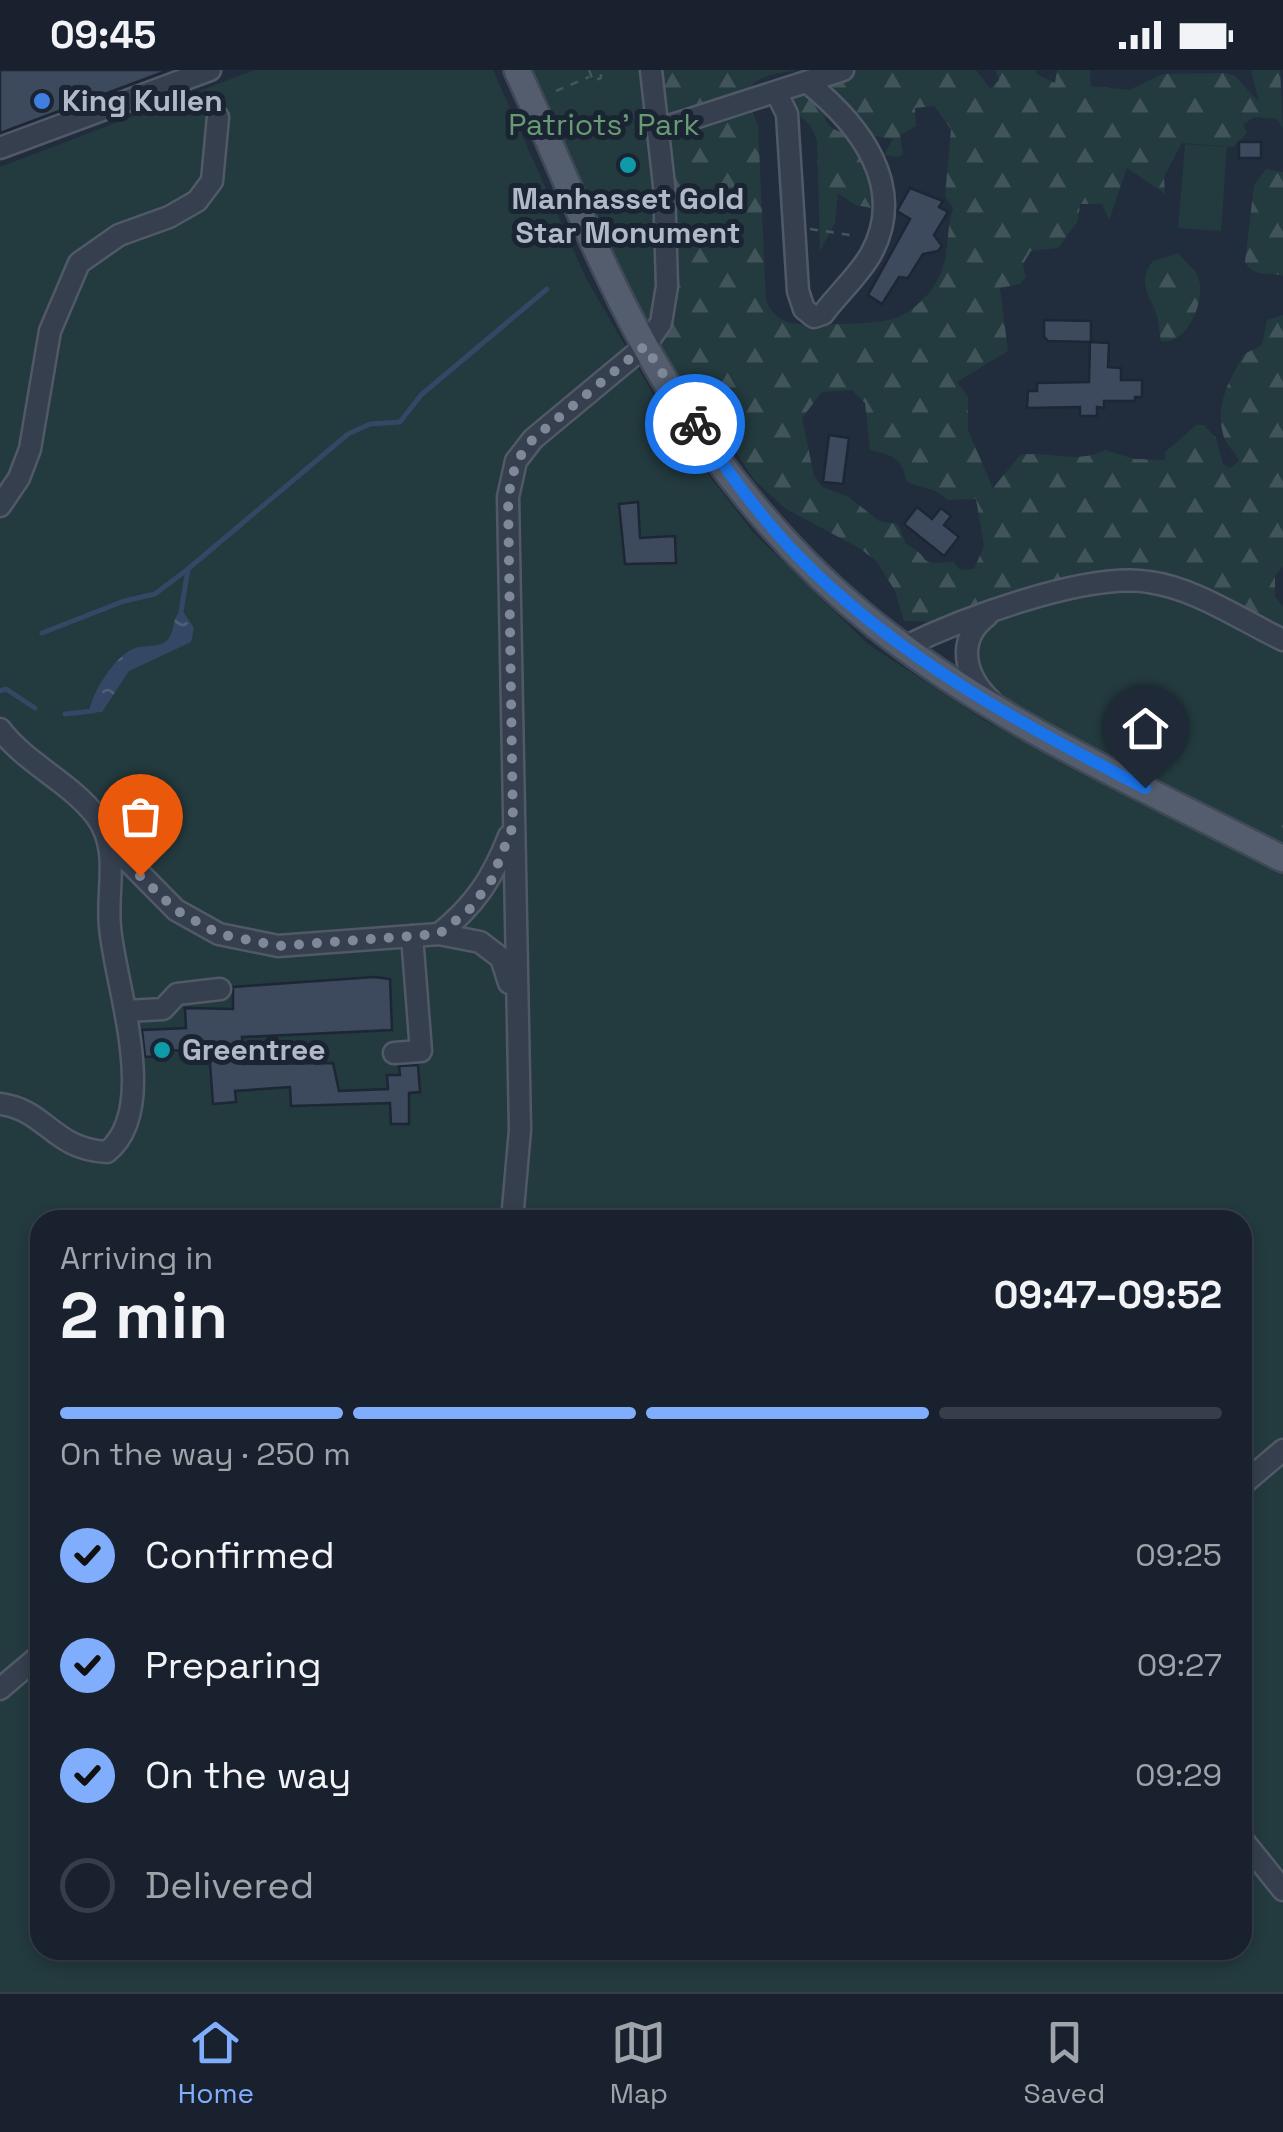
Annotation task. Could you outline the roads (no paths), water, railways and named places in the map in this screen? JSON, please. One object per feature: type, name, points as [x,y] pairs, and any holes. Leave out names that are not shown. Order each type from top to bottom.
[{"type":"main road","points":[[517,70],[645,346],[759,512],[838,593],[904,646],[1000,710],[1283,859]]},
{"type":"street","points":[[0,148],[210,70]]},
{"type":"street","points":[[513,1210],[520,1130],[508,497],[516,462],[533,439],[645,346],[661,323],[667,286],[660,128],[651,70]]},
{"type":"street","points":[[660,128],[843,70]]},
{"type":"street","points":[[776,94],[787,114],[798,291],[808,314],[814,317],[822,314],[870,256],[884,216],[879,170],[866,142],[838,108],[808,83]]},
{"type":"street","points":[[0,506],[19,478],[30,450],[50,331],[79,264],[118,235],[197,201],[212,181],[218,117]]},
{"type":"street","points":[[904,646],[1000,607],[1100,584],[1149,582],[1187,594],[1283,640]]},
{"type":"street","points":[[1000,607],[972,629],[966,657],[976,684],[1000,710]]},
{"type":"street","points":[[0,729],[96,816],[108,842],[113,878],[109,921],[126,1011],[131,1114],[123,1138],[107,1152],[78,1150],[20,1107],[0,1104]]},
{"type":"street","points":[[439,934],[469,910],[491,881],[513,826]]},
{"type":"street","points":[[108,842],[176,910],[219,934],[278,946],[439,934],[480,942],[501,958],[517,1010]]},
{"type":"street","points":[[394,1053],[421,1051],[412,936]]},
{"type":"street","points":[[126,1011],[163,1009],[177,994],[220,989]]},
{"type":"street","points":[[1252,1476],[1283,1450]]},
{"type":"street","points":[[0,1690],[30,1663]]},
{"type":"street","points":[[1252,1851],[1283,1890]]},
{"type":"water","points":[[182,610],[194,628],[191,642],[129,671],[102,712],[89,713],[99,687],[118,660],[133,649],[166,641]]},
{"type":"waterway","points":[[181,612],[188,569],[348,434],[370,424],[400,422],[421,395],[547,289]]},
{"type":"waterway","points":[[42,633],[124,601],[155,594],[188,569]]},
{"type":"waterway","points":[[0,691],[6,689],[35,708]]},
{"type":"waterway","points":[[65,714],[93,711]]},
{"type":"place","name":"King Kullen","points":[[42,101]]},
{"type":"place","name":"Manhasset Gold Star Monument","points":[[628,165]]},
{"type":"place","name":"Greentree","points":[[162,1050]]},
{"type":"park label","name":"Patriots' Park","points":[[604,125]]}]
